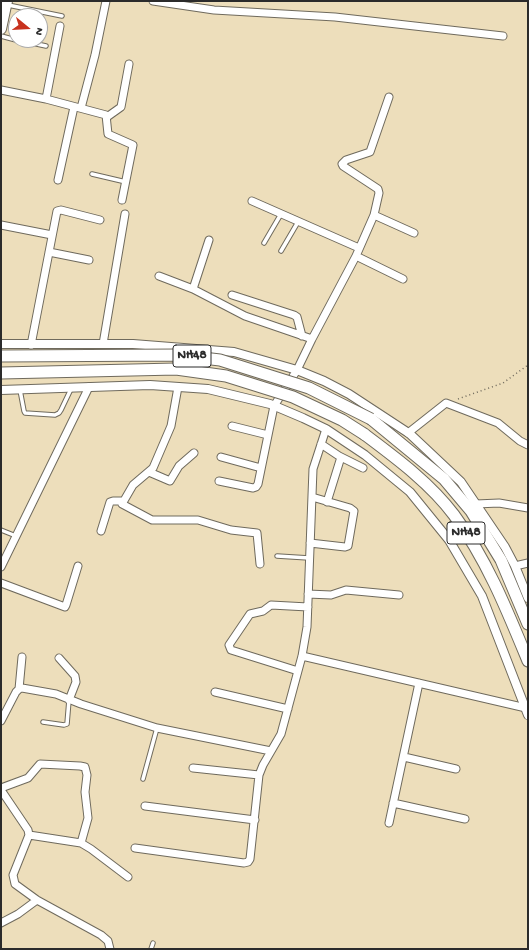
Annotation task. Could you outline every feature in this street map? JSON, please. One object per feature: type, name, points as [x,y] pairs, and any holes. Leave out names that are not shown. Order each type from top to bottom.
[{"type":"highway","name":"NH48","points":[[1,356],[178,355],[220,360],[309,388],[371,419],[444,479],[471,511],[501,560],[528,624]]},
{"type":"highway","name":"NH48","points":[[1,372],[176,369],[226,376],[293,397],[342,420],[364,434],[396,458],[431,490],[454,515],[482,557],[508,612],[528,661]]},
{"type":"main road","points":[[1,29],[7,3]]},
{"type":"street","points":[[58,180],[78,107],[95,55],[106,1]]},
{"type":"street","points":[[153,1],[214,10],[335,17],[502,36]]},
{"type":"street","points":[[46,99],[60,26]]},
{"type":"street","points":[[107,117],[121,107],[129,64]]},
{"type":"street","points":[[1,90],[46,99],[106,114],[108,134],[133,145],[122,200]]},
{"type":"street","points":[[219,481],[255,488],[258,484],[268,436],[277,408],[300,372],[312,340],[360,248],[374,215],[379,193],[378,189],[342,164],[346,160],[370,152],[389,97]]},
{"type":"street","points":[[252,201],[360,248]]},
{"type":"street","points":[[31,345],[57,210],[100,220]]},
{"type":"street","points":[[103,344],[125,214]]},
{"type":"street","points":[[374,215],[414,233]]},
{"type":"street","points":[[1,225],[52,235]]},
{"type":"street","points":[[193,289],[208,240]]},
{"type":"street","points":[[49,252],[89,260]]},
{"type":"street","points":[[356,256],[403,279]]},
{"type":"street","points":[[159,276],[193,289],[245,316],[312,340]]},
{"type":"street","points":[[232,295],[294,315],[298,320],[302,336]]},
{"type":"street","points":[[1,344],[133,344],[234,352],[300,372],[324,381],[349,394],[408,433],[461,482],[505,547],[515,566],[528,598]]},
{"type":"street","points":[[1,390],[150,385],[208,389],[277,408],[326,429],[365,455],[410,492],[449,540],[482,596],[527,712]]},
{"type":"street","points":[[1,567],[89,387]]},
{"type":"street","points":[[122,502],[134,485],[153,468],[171,426],[178,387]]},
{"type":"street","points":[[408,433],[446,403],[498,423],[520,441],[528,445]]},
{"type":"street","points":[[232,426],[268,436]]},
{"type":"street","points":[[135,848],[244,863],[248,862],[250,859],[259,775],[263,765],[281,734],[302,656],[307,626],[313,469],[326,429]]},
{"type":"street","points":[[321,444],[341,457],[363,468]]},
{"type":"street","points":[[149,472],[170,481],[182,464],[194,454]]},
{"type":"street","points":[[221,457],[261,468]]},
{"type":"street","points":[[327,502],[341,457]]},
{"type":"street","points":[[310,543],[345,547],[348,546],[354,511],[350,508],[312,497]]},
{"type":"street","points":[[101,532],[110,502],[113,500],[122,502],[123,506],[152,520],[198,520],[231,530],[257,533],[260,564]]},
{"type":"street","points":[[476,504],[499,504],[528,508]]},
{"type":"street","points":[[515,566],[528,563]]},
{"type":"street","points":[[1,583],[65,607],[78,566]]},
{"type":"street","points":[[308,594],[332,595],[346,590],[399,595]]},
{"type":"street","points":[[298,671],[231,650],[229,645],[250,614],[263,612],[271,604],[308,607]]},
{"type":"street","points":[[302,656],[419,683],[527,712]]},
{"type":"street","points":[[1,721],[18,689],[22,658]]},
{"type":"street","points":[[59,658],[75,676],[76,682],[69,700]]},
{"type":"street","points":[[389,823],[419,683]]},
{"type":"street","points":[[18,689],[22,688],[52,693],[69,700],[157,728],[271,751]]},
{"type":"street","points":[[215,692],[288,710]]},
{"type":"street","points":[[404,756],[456,768]]},
{"type":"street","points":[[81,843],[88,818],[86,792],[87,775],[85,768],[80,766],[40,764],[28,778],[1,789],[28,830],[29,835],[13,875],[15,884],[37,900],[101,935],[108,941],[110,949]]},
{"type":"street","points":[[194,768],[259,775]]},
{"type":"street","points":[[394,803],[465,819]]},
{"type":"street","points":[[145,806],[255,820]]},
{"type":"street","points":[[29,835],[81,843],[128,877]]},
{"type":"street","points":[[1,923],[18,914],[37,900]]},
{"type":"lane","points":[[7,3],[62,16]]},
{"type":"lane","points":[[92,174],[126,182]]},
{"type":"lane","points":[[264,243],[281,214]]},
{"type":"lane","points":[[281,251],[298,222]]},
{"type":"lane","points":[[20,389],[25,413],[55,414],[59,413],[61,410],[72,388]]},
{"type":"lane","points":[[1,530],[16,536]]},
{"type":"lane","points":[[277,556],[310,558]]},
{"type":"lane","points":[[43,722],[64,725],[67,724],[69,700]]},
{"type":"lane","points":[[143,779],[157,728]]},
{"type":"lane","points":[[151,949],[153,943]]},
{"type":"path","points":[[446,403],[503,383],[528,365]]}]
